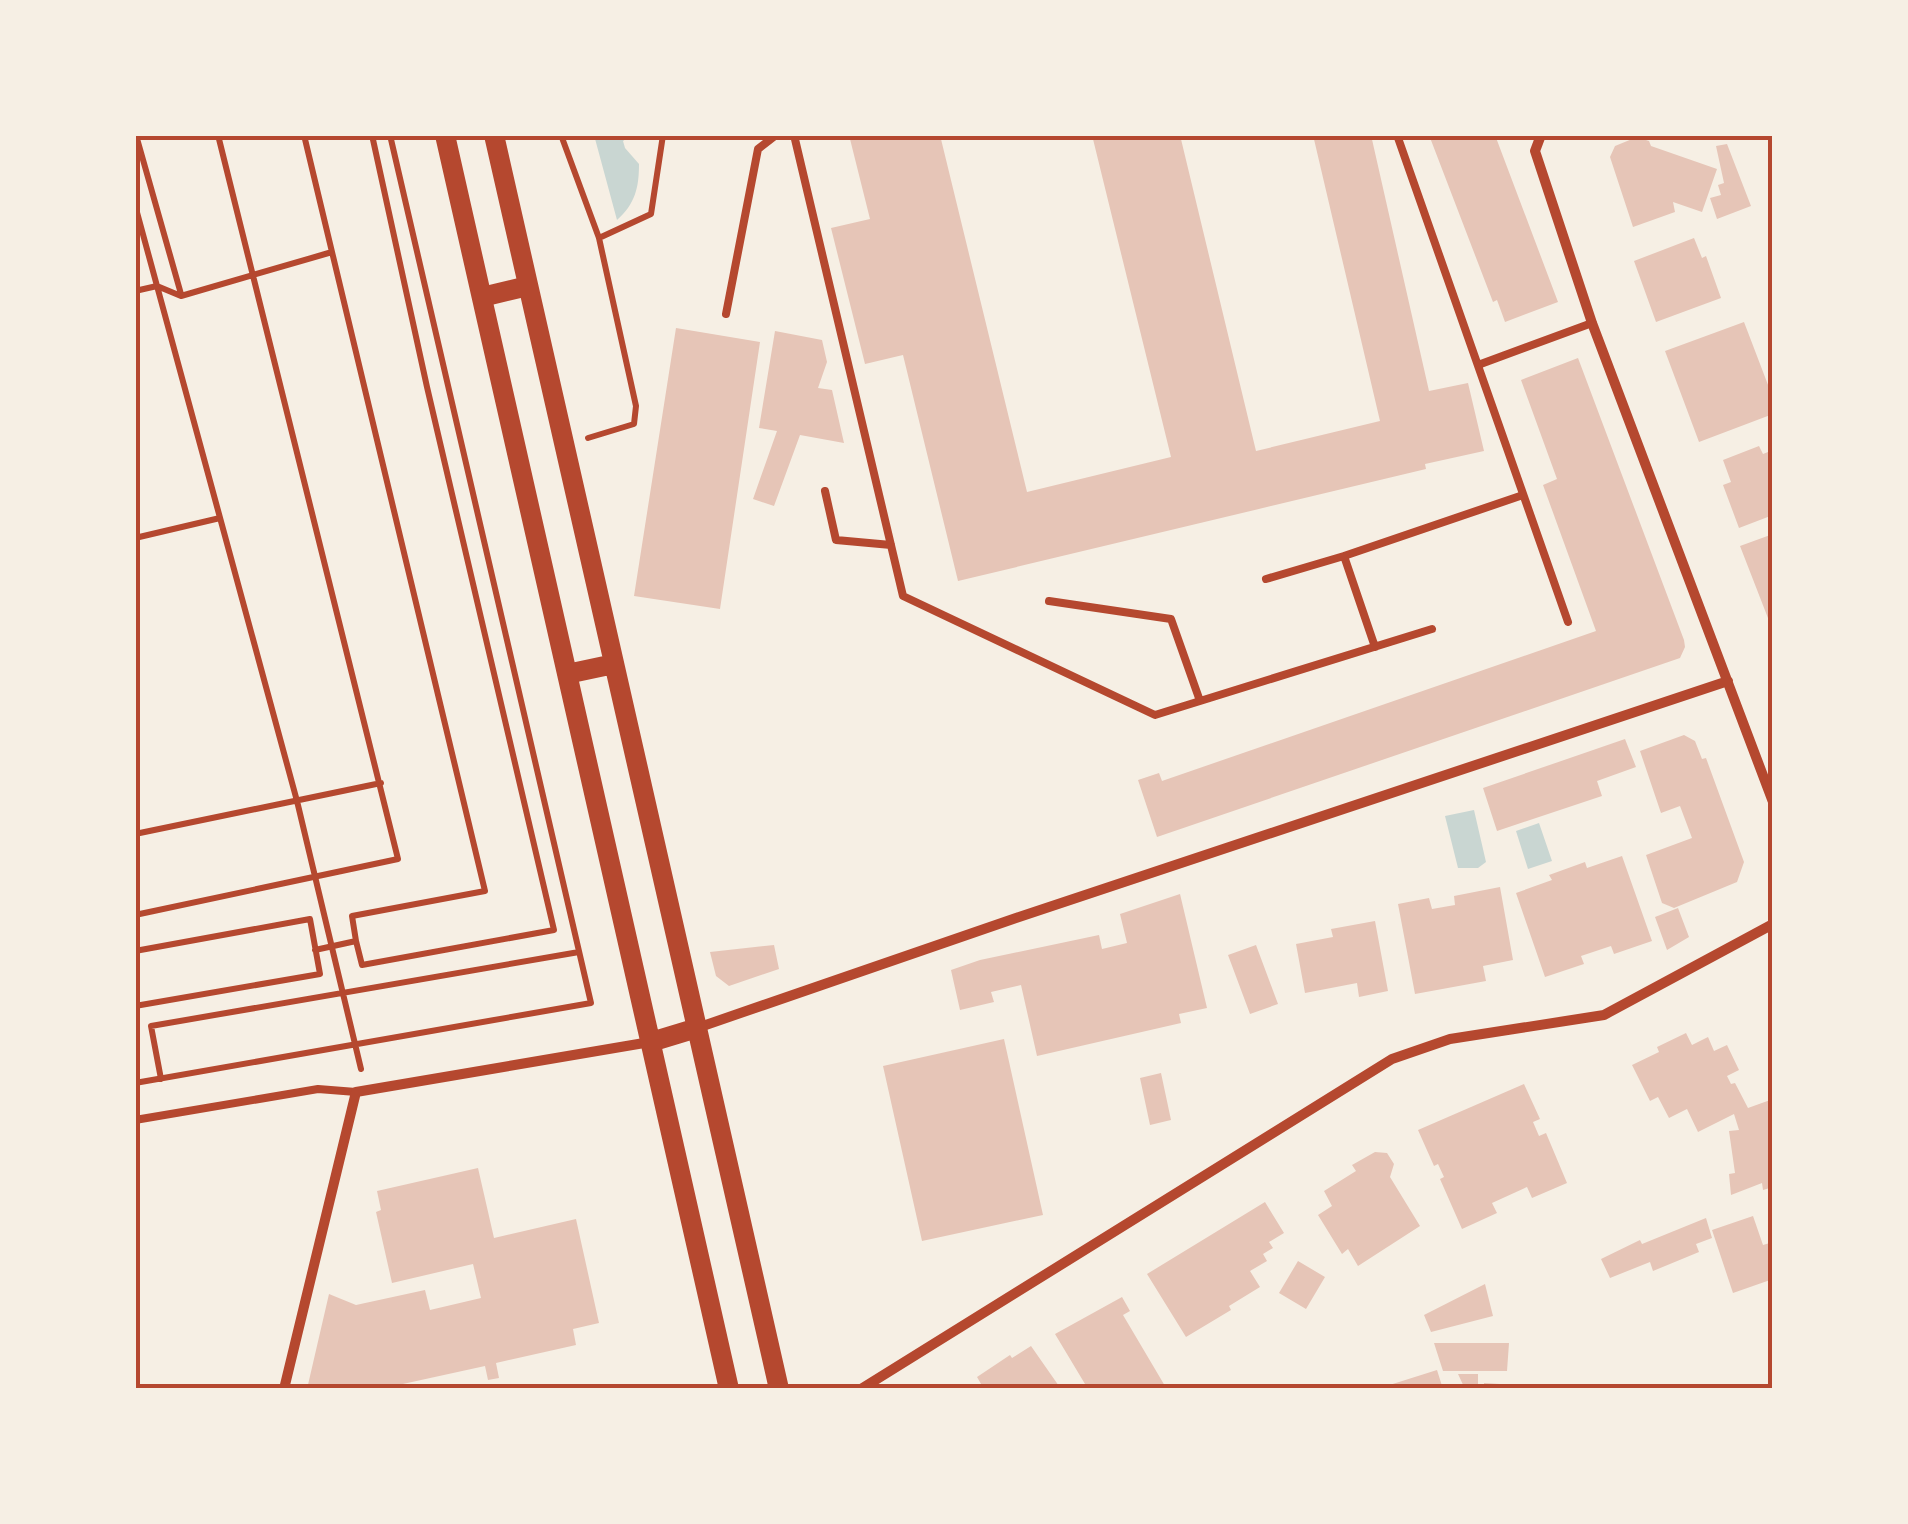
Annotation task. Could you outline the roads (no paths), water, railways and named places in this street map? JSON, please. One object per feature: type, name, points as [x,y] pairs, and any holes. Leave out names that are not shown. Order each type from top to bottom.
[{"type":"main road","points":[[445,135],[729,1389]]},
{"type":"main road","points":[[494,135],[779,1389]]},
{"type":"main road","points":[[482,297],[528,286]]},
{"type":"main road","points":[[568,674],[614,664]]},
{"type":"main road","points":[[650,1042],[697,1028]]},
{"type":"street","points":[[1540,135],[1535,151],[1592,324],[1773,802]]},
{"type":"street","points":[[697,1028],[1728,681]]},
{"type":"street","points":[[861,1389],[1392,1059],[1450,1039],[1604,1015],[1773,924]]},
{"type":"street","points":[[284,1389],[356,1092],[650,1042]]},
{"type":"lane","points":[[726,314],[758,149],[776,135]]},
{"type":"lane","points":[[794,135],[903,596],[1155,715],[1432,629]]},
{"type":"lane","points":[[1398,135],[1568,622]]},
{"type":"lane","points":[[1478,365],[1592,324]]},
{"type":"lane","points":[[825,491],[836,540],[891,545]]},
{"type":"lane","points":[[1266,579],[1523,495]]},
{"type":"lane","points":[[1344,556],[1375,647]]},
{"type":"lane","points":[[1049,601],[1171,619],[1200,701]]},
{"type":"lane","points":[[135,1120],[318,1089],[356,1092]]}]
